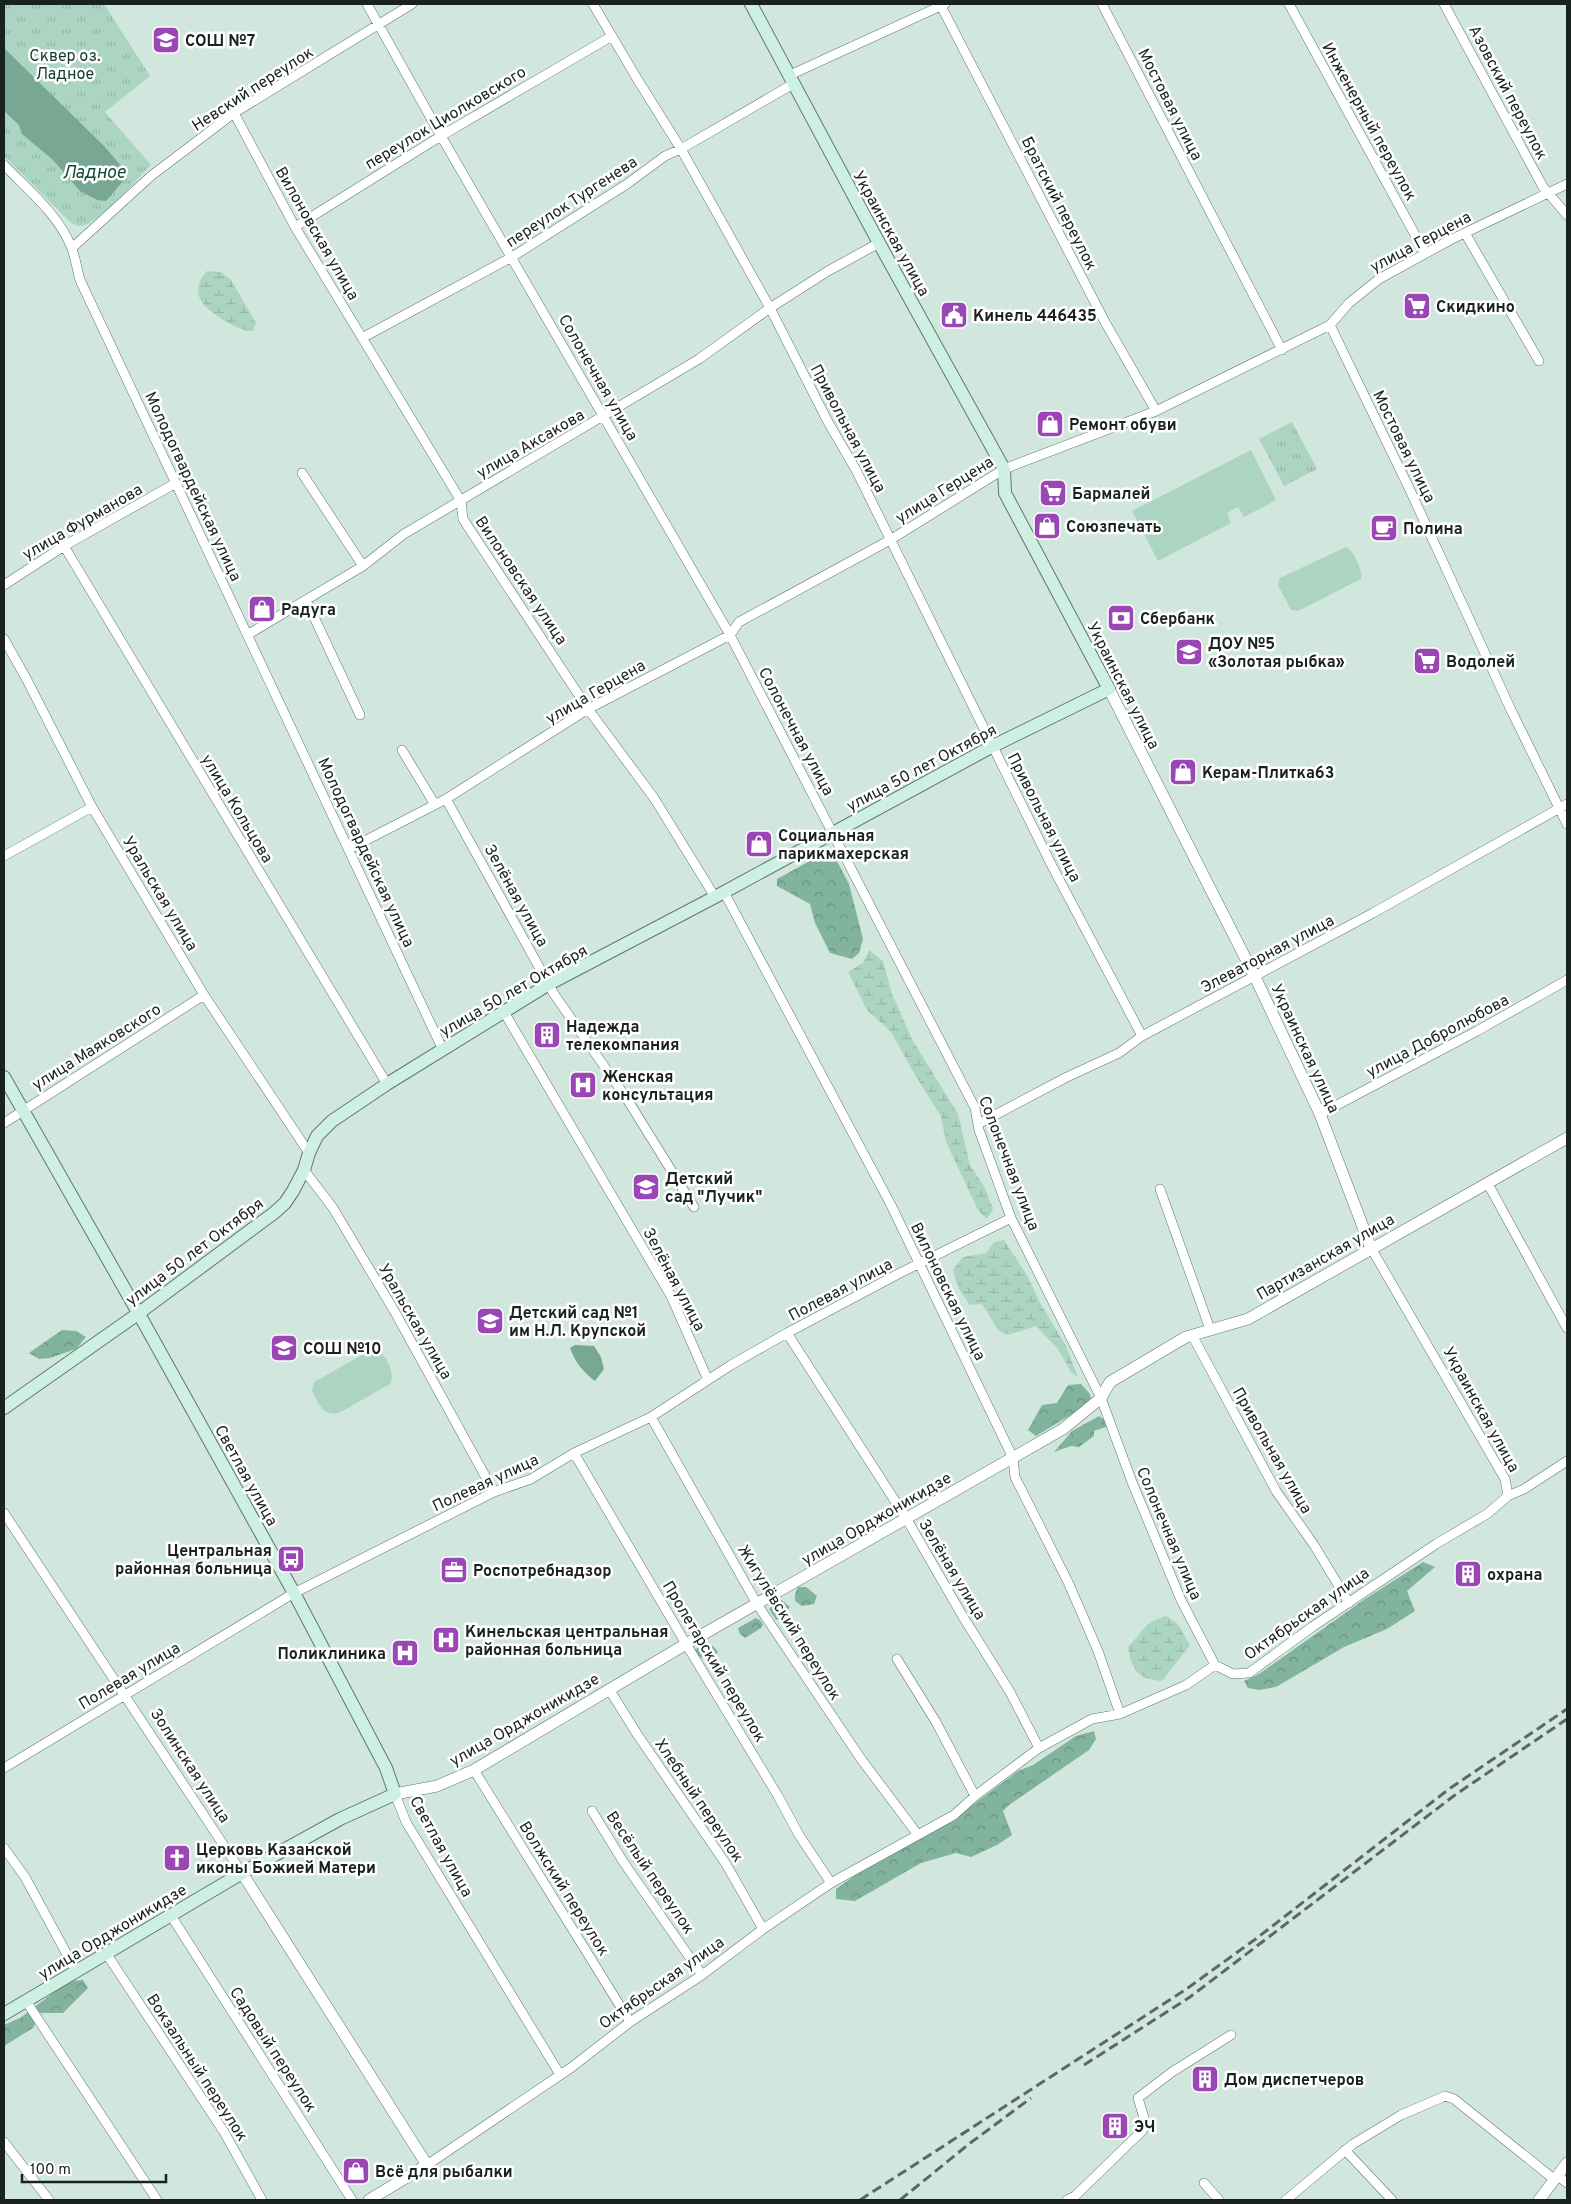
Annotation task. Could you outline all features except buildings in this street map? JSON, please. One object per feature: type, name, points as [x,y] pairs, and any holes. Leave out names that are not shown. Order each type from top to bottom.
[{"type":"main road","name":"Украинская улица","points":[[751,4],[879,243],[1004,469],[1005,493],[1108,689]]},
{"type":"main road","name":"улица 50 лет Октября","points":[[4,1408],[139,1313],[274,1213],[294,1191],[317,1136],[332,1121],[387,1084],[549,984],[720,895],[993,746],[1108,689]]},
{"type":"main road","name":"Светлая улица","points":[[4,1076],[139,1313],[294,1592],[386,1768],[395,1794]]},
{"type":"main road","name":"улица Орджоникидзе","points":[[4,2014],[242,1873],[340,1819],[395,1794]]},
{"type":"street","name":"Солонечная улица","points":[[367,4],[380,24],[441,136],[605,416],[730,635],[975,1108],[978,1124],[1011,1218],[1101,1398],[1132,1482],[1181,1600],[1215,1665]]},
{"type":"street","name":"Невский переулок","points":[[72,248],[151,176],[234,113],[412,4]]},
{"type":"street","name":"Привольная улица","points":[[593,4],[681,149],[770,308],[828,422],[856,470],[1052,866],[1142,1036]]},
{"type":"street","name":"Мостовая улица","points":[[1102,4],[1282,350]]},
{"type":"street","name":"Инженерный переулок","points":[[1289,4],[1425,253]]},
{"type":"street","name":"Азовский переулок","points":[[1444,4],[1547,194],[1567,215]]},
{"type":"street","name":"переулок Тургенева","points":[[362,338],[512,257],[627,184],[665,156],[681,149],[791,80],[943,5]]},
{"type":"street","name":"Братский переулок","points":[[943,5],[1105,322],[1156,411]]},
{"type":"street","name":"переулок Циолковского","points":[[295,227],[441,136],[612,36]]},
{"type":"street","name":"Вилоновская улица","points":[[234,113],[295,227],[461,501],[463,519],[588,708],[654,798],[720,895],[891,1205],[1013,1458],[1015,1477],[1068,1582],[1098,1650],[1120,1714]]},
{"type":"street","name":"Молодогвардейская улица","points":[[4,165],[56,219],[72,248],[80,280],[350,849],[443,1050]]},
{"type":"street","name":"улица Герцена","points":[[350,849],[434,803],[446,799],[588,708],[730,635],[739,622],[890,540],[1004,469],[1156,411],[1330,326],[1349,303],[1379,279],[1425,253],[1567,184]]},
{"type":"street","points":[[1465,233],[1539,361]]},
{"type":"street","name":"улица Аксакова","points":[[247,635],[363,566],[404,534],[699,360],[770,308],[828,271],[879,243]]},
{"type":"street","name":"Мостовая улица","points":[[1330,326],[1409,488],[1483,653],[1563,807],[1567,824]]},
{"type":"street","points":[[302,473],[363,566]]},
{"type":"street","name":"улица Фурманова","points":[[4,585],[64,546],[176,483]]},
{"type":"street","name":"улица Кольцова","points":[[64,546],[387,1084]]},
{"type":"street","points":[[306,600],[360,715]]},
{"type":"street","name":"Уральская улица","points":[[4,639],[92,808],[204,996],[309,1153]]},
{"type":"street","name":"Украинская улица","points":[[1108,689],[1255,977],[1320,1114],[1370,1248],[1505,1479],[1508,1496]]},
{"type":"street","points":[[402,750],[434,803]]},
{"type":"street","name":"Зелёная улица","points":[[446,799],[549,984],[627,1099],[694,1207]]},
{"type":"street","name":"Элеваторная улица","points":[[978,1124],[1067,1077],[1118,1053],[1142,1036],[1255,977],[1563,807]]},
{"type":"street","points":[[4,856],[92,808]]},
{"type":"street","name":"улица Добролюбова","points":[[1320,1114],[1468,1036],[1567,980]]},
{"type":"street","name":"улица Маяковского","points":[[4,1123],[204,996]]},
{"type":"street","name":"Зелёная улица","points":[[504,1012],[671,1296],[708,1380]]},
{"type":"street","name":"Партизанская улица","points":[[1101,1398],[1110,1382],[1192,1335],[1248,1319],[1370,1248],[1488,1184],[1567,1138]]},
{"type":"street","name":"Уральская улица","points":[[304,1170],[333,1208],[396,1314],[494,1492]]},
{"type":"street","points":[[1488,1184],[1567,1328]]},
{"type":"street","points":[[1160,1189],[1210,1329]]},
{"type":"street","name":"Полевая улица","points":[[4,1768],[294,1592],[494,1492],[531,1479],[574,1453],[651,1417],[730,1365],[787,1333],[1011,1218]]},
{"type":"street","name":"Зелёная улица","points":[[787,1333],[906,1518],[962,1615],[1010,1692],[1039,1748]]},
{"type":"street","name":"Привольная улица","points":[[1192,1335],[1276,1491],[1314,1545],[1349,1603]]},
{"type":"street","name":"улица Орджоникидзе","points":[[395,1794],[437,1786],[474,1770],[686,1644],[1063,1429],[1101,1398]]},
{"type":"street","name":"Жигулёвский переулок","points":[[651,1417],[757,1604],[861,1759],[918,1835]]},
{"type":"street","name":"Пролетарский переулок","points":[[574,1453],[830,1883]]},
{"type":"street","name":"Октябрьская улица","points":[[370,2200],[427,2164],[572,2066],[630,2022],[702,1975],[763,1929],[830,1883],[954,1814],[1039,1748],[1092,1719],[1120,1714],[1186,1684],[1215,1665],[1233,1674],[1249,1673],[1312,1627],[1436,1544],[1487,1514],[1508,1496],[1524,1489],[1567,1461]]},
{"type":"street","name":"Золинская улица","points":[[4,1513],[242,1873],[427,2164]]},
{"type":"street","points":[[897,1659],[936,1722],[975,1796]]},
{"type":"street","name":"Хлебный переулок","points":[[609,1689],[637,1734],[726,1864],[763,1929]]},
{"type":"street","name":"Волжский переулок","points":[[474,1770],[630,2022]]},
{"type":"street","name":"Светлая улица","points":[[395,1794],[406,1822],[559,2074]]},
{"type":"street","name":"Весёлый переулок","points":[[592,1811],[624,1863],[702,1975]]},
{"type":"street","points":[[4,1848],[25,1877],[76,1971]]},
{"type":"street","name":"Садовый переулок","points":[[170,1914],[352,2200]]},
{"type":"street","name":"Вокзальный переулок","points":[[106,1953],[224,2132],[262,2200]]},
{"type":"street","points":[[26,2001],[157,2200]]},
{"type":"street","points":[[1067,2200],[1074,2196],[1143,2130],[1144,2118],[1138,2098],[1172,2072],[1231,2035]]},
{"type":"street","points":[[1291,2199],[1345,2150],[1401,2115],[1445,2096],[1454,2099],[1560,2180]]},
{"type":"street","points":[[4,2142],[49,2200]]},
{"type":"street","points":[[1345,2150],[1392,2200]]},
{"type":"street","points":[[1539,2200],[1560,2180],[1567,2163]]},
{"type":"street","points":[[1204,2183],[1219,2200]]},
{"type":"green space","name":"Сквер оз. Ладное","points":[[4,4],[104,4],[150,76],[105,112],[151,165],[107,210],[88,224],[79,226],[70,222],[4,156]]},
{"type":"green space","points":[[207,271],[221,272],[231,280],[256,323],[253,331],[239,328],[222,319],[201,301],[198,292],[199,286],[201,279]]},
{"type":"green space","points":[[1292,422],[1317,469],[1284,486],[1259,439]]},
{"type":"green space","points":[[1251,450],[1276,500],[1244,517],[1238,507],[1227,513],[1231,523],[1158,561],[1132,511]]},
{"type":"green space","points":[[1346,547],[1357,562],[1361,571],[1361,579],[1298,611],[1291,610],[1278,585],[1280,578]]},
{"type":"green space","points":[[828,851],[838,863],[849,884],[863,939],[859,953],[852,959],[830,953],[815,923],[810,904],[777,886],[777,879]]},
{"type":"green space","points":[[869,950],[883,961],[892,994],[913,1041],[958,1114],[970,1165],[985,1188],[993,1209],[987,1219],[978,1210],[946,1142],[941,1116],[891,1032],[867,1010],[848,972],[863,963]]},
{"type":"green space","points":[[1004,1240],[1028,1277],[1039,1301],[1066,1346],[1078,1377],[1071,1372],[1058,1349],[1036,1326],[1008,1335],[999,1331],[982,1304],[970,1305],[959,1289],[953,1270],[963,1257],[986,1253],[994,1242]]},
{"type":"green space","points":[[62,1330],[76,1331],[86,1337],[76,1349],[50,1358],[39,1359],[29,1353]]},
{"type":"green space","points":[[376,1349],[383,1355],[391,1370],[392,1380],[390,1384],[339,1413],[329,1413],[321,1408],[312,1390],[314,1382],[367,1352]]},
{"type":"green space","points":[[1081,1384],[1090,1394],[1091,1399],[1077,1411],[1036,1436],[1028,1430],[1042,1405],[1057,1403],[1068,1385]]},
{"type":"green space","points":[[1099,1416],[1109,1426],[1094,1431],[1094,1436],[1079,1447],[1071,1446],[1054,1452],[1072,1431]]},
{"type":"green space","points":[[1423,1562],[1435,1567],[1407,1591],[1415,1611],[1387,1629],[1344,1647],[1276,1687],[1259,1690],[1248,1688],[1244,1681],[1259,1674],[1365,1599]]},
{"type":"green space","points":[[798,1587],[806,1587],[817,1596],[814,1604],[802,1606],[795,1601]]},
{"type":"green space","points":[[780,1599],[790,1607],[782,1617],[776,1620],[769,1609]]},
{"type":"green space","points":[[1166,1616],[1177,1623],[1190,1645],[1162,1681],[1147,1678],[1137,1672],[1131,1662],[1128,1647],[1148,1624]]},
{"type":"green space","points":[[756,1618],[763,1625],[745,1638],[740,1634],[738,1628]]},
{"type":"green space","points":[[713,1646],[718,1652],[712,1659],[702,1658],[695,1654],[695,1649]]},
{"type":"green space","points":[[1094,1731],[1096,1739],[1089,1750],[1003,1811],[1012,1835],[997,1845],[971,1857],[956,1853],[921,1863],[855,1901],[836,1899],[836,1889],[875,1861],[950,1822],[1018,1771],[1033,1765],[1076,1736]]},
{"type":"green space","points":[[83,1980],[88,1988],[63,2013],[40,2013],[33,2028],[4,2046],[4,2025],[20,2018],[69,1981]]},
{"type":"water","name":"Ладное","points":[[4,48],[105,147],[122,167],[125,174],[124,180],[106,201],[97,200],[80,191],[53,160],[22,134],[19,125],[4,111]]},
{"type":"water","points":[[575,1345],[594,1346],[601,1357],[604,1369],[595,1381],[574,1358],[570,1348]]},
{"type":"railway","points":[[860,2200],[1185,1990],[1257,1938],[1449,1789],[1567,1709]]},
{"type":"railway","points":[[1084,2065],[1190,1997],[1455,1795],[1567,1719]]},
{"type":"railway","points":[[900,2200],[969,2144],[1031,2098]]},
{"type":"place","name":"СОШ №7","points":[[166,40]]},
{"type":"place","name":"Скидкино","points":[[1417,306]]},
{"type":"place","name":"Кинель 446435","points":[[954,315]]},
{"type":"place","name":"Ремонт обуви","points":[[1050,424]]},
{"type":"place","name":"Бармалей","points":[[1053,493]]},
{"type":"place","name":"Союзпечать","points":[[1047,526]]},
{"type":"place","name":"Полина","points":[[1384,528]]},
{"type":"place","name":"Радуга","points":[[262,609]]},
{"type":"place","name":"Сбербанк","points":[[1121,618]]},
{"type":"place","name":"ДОУ №5 «Золотая рыбка»","points":[[1189,652]]},
{"type":"place","name":"Водолей","points":[[1427,661]]},
{"type":"place","name":"Керам-Плитка63","points":[[1183,772]]},
{"type":"place","name":"Социальная парикмахерская","points":[[759,844]]},
{"type":"place","name":"Надежда телекомпания","points":[[547,1035]]},
{"type":"place","name":"Женская консультация","points":[[583,1085]]},
{"type":"place","name":"Детский сад \"Лучик\"","points":[[646,1187]]},
{"type":"place","name":"Детский сад №1 им Н.Л. Крупской","points":[[490,1321]]},
{"type":"place","name":"СОШ №10","points":[[284,1348]]},
{"type":"place","name":"Центральная районная больница","points":[[291,1559]]},
{"type":"place","name":"Роспотребнадзор","points":[[454,1570]]},
{"type":"place","name":"охрана","points":[[1468,1574]]},
{"type":"place","name":"Кинельская центральная районная больница","points":[[446,1640]]},
{"type":"place","name":"Поликлиника","points":[[405,1653]]},
{"type":"place","name":"Церковь Казанской иконы Божией Матери","points":[[177,1858]]},
{"type":"place","name":"Дом диспетчеров","points":[[1205,2079]]},
{"type":"place","name":"ЭЧ","points":[[1115,2126]]},
{"type":"place","name":"Всё для рыбалки","points":[[356,2171]]}]
